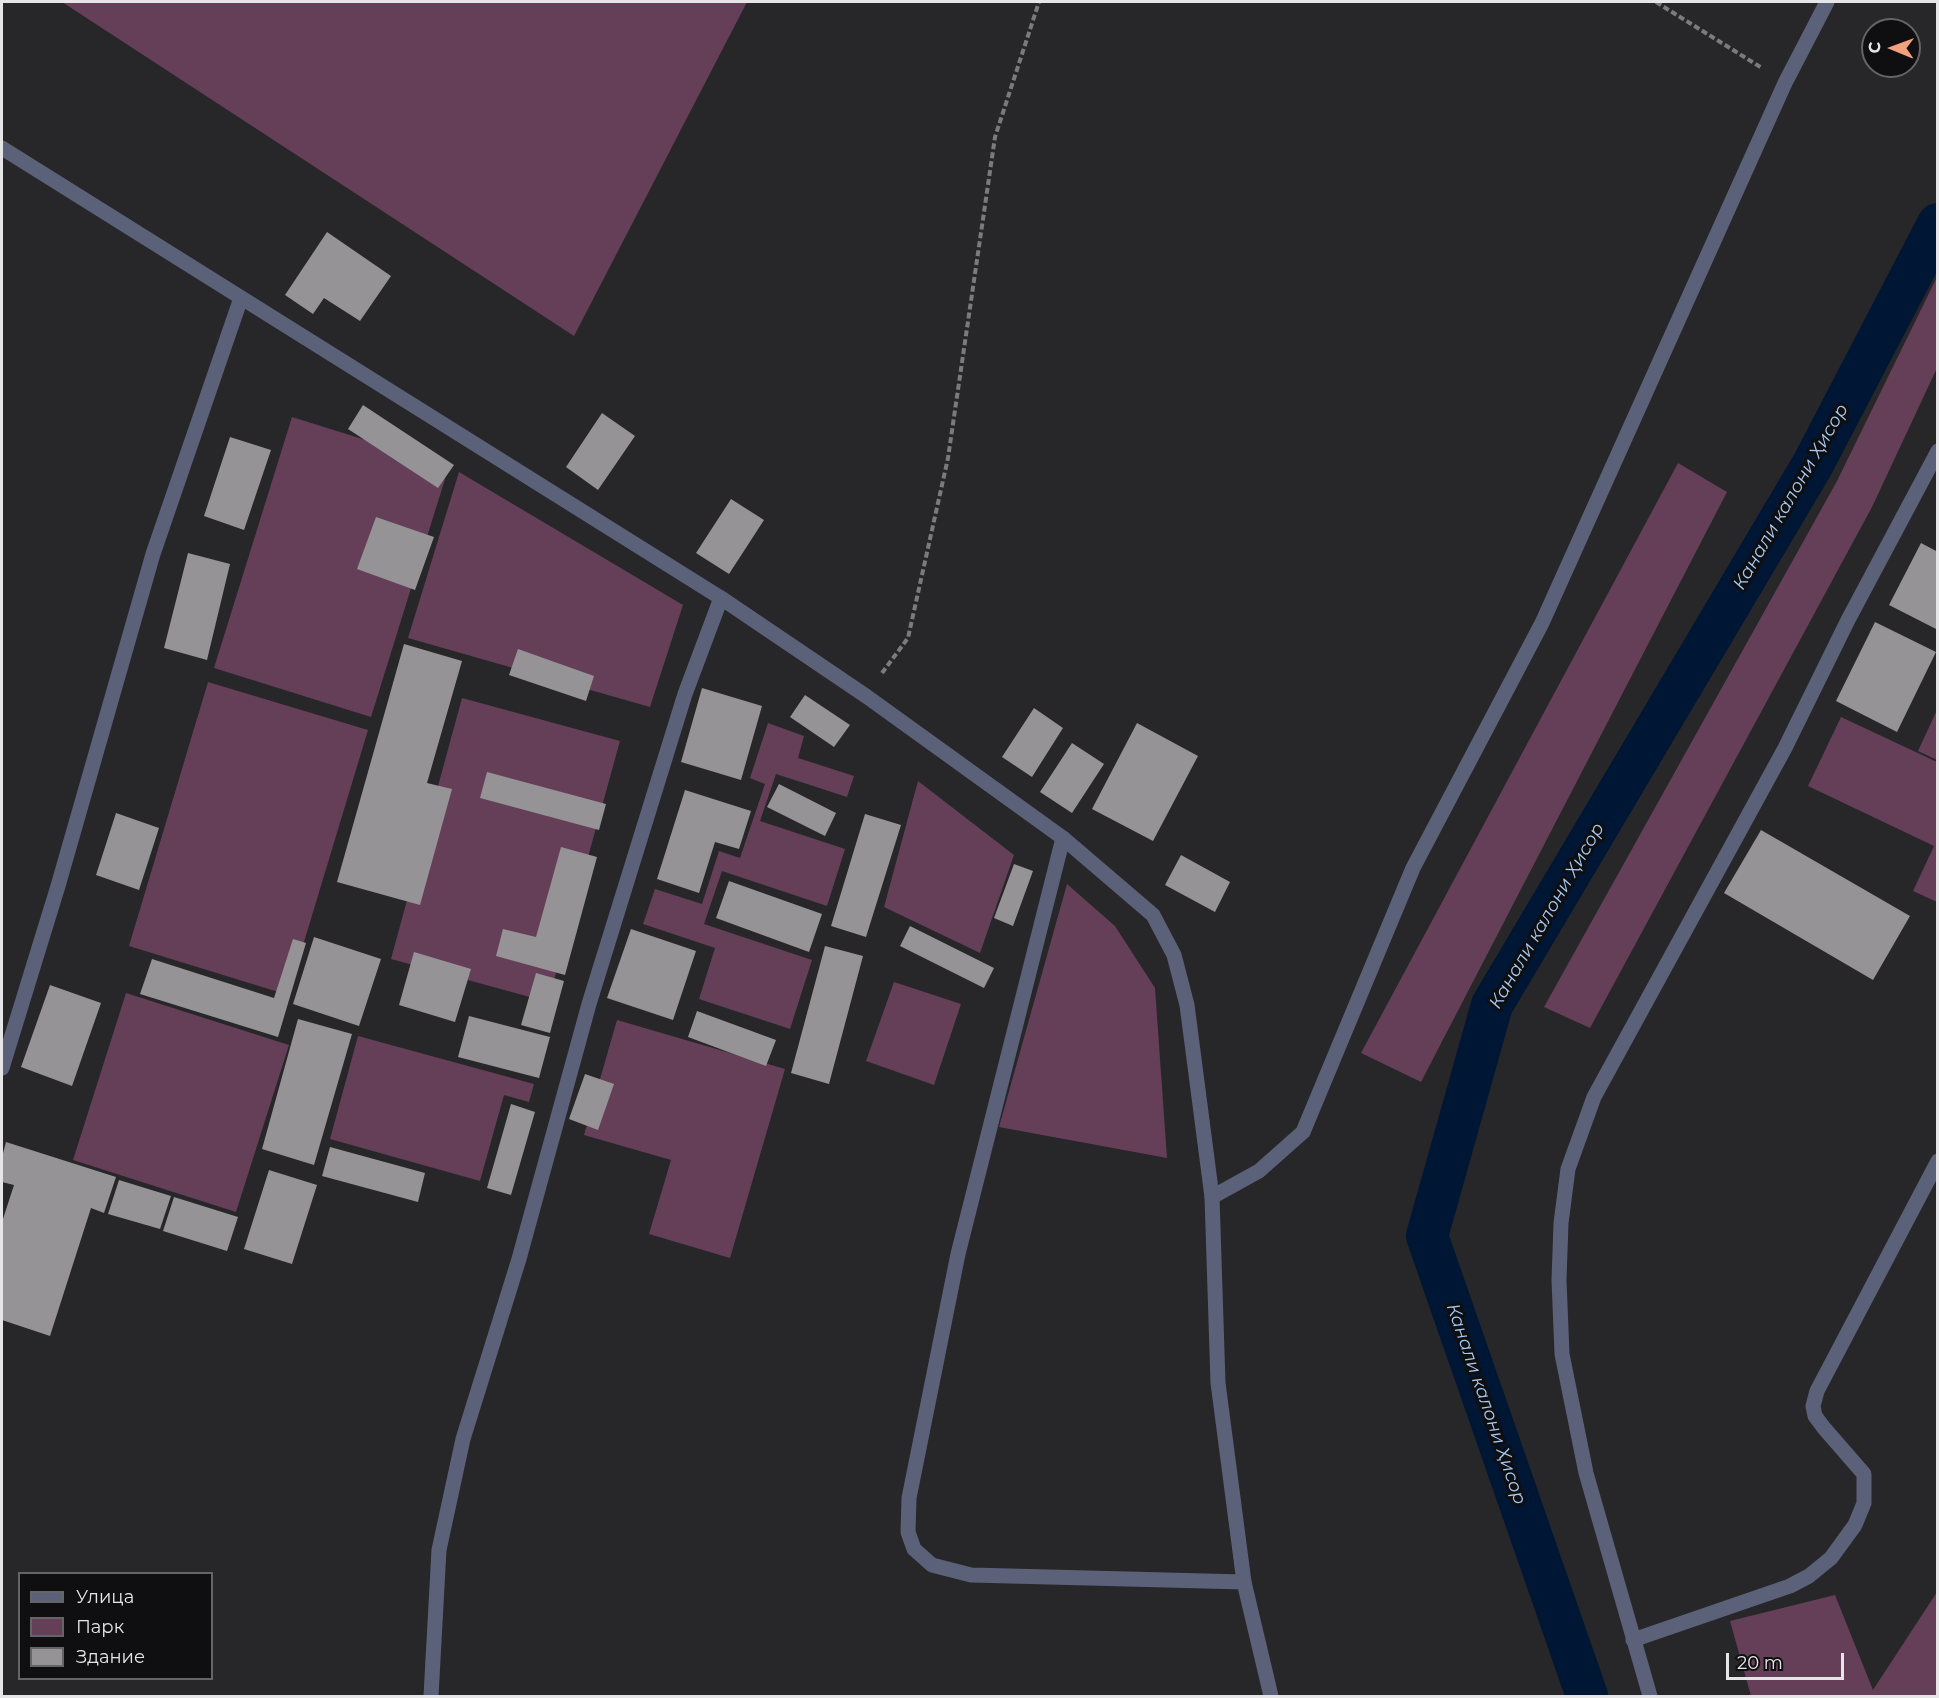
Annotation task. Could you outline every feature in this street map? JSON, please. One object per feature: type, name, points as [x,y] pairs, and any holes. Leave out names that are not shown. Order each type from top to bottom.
[{"type":"street","points":[[1212,1197],[1259,1172],[1303,1132],[1413,868],[1542,623],[1785,83],[1827,2]]},
{"type":"street","points":[[2,148],[721,598],[866,696],[1064,838],[1153,915],[1174,955],[1187,1005],[1212,1197],[1218,1383],[1244,1582],[1271,1696]]},
{"type":"street","points":[[2,1068],[58,886],[153,554],[241,298]]},
{"type":"street","points":[[1650,1696],[1586,1473],[1562,1353],[1559,1280],[1561,1223],[1568,1169],[1594,1097],[1785,748],[1848,620],[1938,451]]},
{"type":"street","points":[[431,1696],[439,1550],[463,1439],[519,1259],[589,1004],[685,694],[721,598]]},
{"type":"street","points":[[1064,838],[958,1254],[909,1498],[908,1532],[914,1549],[932,1565],[971,1575],[1244,1582]]},
{"type":"street","points":[[1633,1640],[1790,1586],[1809,1576],[1831,1558],[1855,1524],[1864,1503],[1864,1474],[1824,1428],[1815,1416],[1813,1406],[1817,1391],[1938,1161]]},
{"type":"path","points":[[866,696],[908,638],[948,458],[995,137],[1039,2]]},
{"type":"path","points":[[1656,2],[1785,83]]},
{"type":"green space","points":[[62,2],[747,2],[574,336]]},
{"type":"green space","points":[[1937,277],[1937,368],[1872,507],[1590,1028],[1544,1007],[1837,481]]},
{"type":"green space","points":[[292,417],[449,466],[371,717],[214,668]]},
{"type":"green space","points":[[1678,463],[1727,492],[1421,1082],[1361,1053]]},
{"type":"green space","points":[[459,472],[683,605],[650,707],[408,638]]},
{"type":"green space","points":[[208,682],[368,730],[288,995],[129,946]]},
{"type":"green space","points":[[462,698],[620,741],[548,1002],[391,959]]},
{"type":"green space","points":[[1937,710],[1937,760],[1918,751]]},
{"type":"green space","points":[[1841,717],[1937,762],[1937,902],[1913,891],[1934,846],[1808,786]]},
{"type":"green space","points":[[768,723],[804,736],[798,758],[854,776],[847,797],[776,774],[760,821],[845,849],[827,906],[722,871],[704,924],[812,960],[790,1029],[699,999],[715,948],[643,924],[655,889],[702,904],[719,851],[740,858],[765,784],[750,778]]},
{"type":"green space","points":[[918,781],[1014,855],[980,953],[884,907]]},
{"type":"green space","points":[[1067,884],[1115,926],[1155,988],[1167,1158],[999,1127]]},
{"type":"green space","points":[[894,982],[961,1004],[934,1085],[866,1061]]},
{"type":"green space","points":[[126,993],[289,1045],[236,1212],[73,1160]]},
{"type":"green space","points":[[617,1020],[785,1069],[730,1258],[649,1234],[671,1160],[584,1135]]},
{"type":"green space","points":[[358,1036],[534,1084],[529,1102],[504,1095],[480,1181],[330,1139]]},
{"type":"green space","points":[[1937,1592],[1937,1696],[1751,1696],[1730,1621],[1835,1595],[1873,1690]]},
{"type":"building","points":[[327,232],[391,276],[360,321],[324,298],[313,314],[285,295]]},
{"type":"building","points":[[363,405],[454,465],[438,488],[348,429]]},
{"type":"building","points":[[602,413],[635,436],[598,490],[566,467]]},
{"type":"building","points":[[230,437],[271,450],[244,530],[204,516]]},
{"type":"building","points":[[731,499],[764,520],[729,574],[696,553]]},
{"type":"building","points":[[376,517],[434,537],[415,590],[357,569]]},
{"type":"building","points":[[1921,543],[1938,552],[1938,630],[1889,605]]},
{"type":"building","points":[[188,553],[230,564],[207,660],[164,648]]},
{"type":"building","points":[[1875,622],[1936,652],[1897,732],[1836,701]]},
{"type":"building","points":[[404,644],[462,661],[427,783],[452,789],[420,905],[337,882]]},
{"type":"building","points":[[518,649],[594,676],[586,701],[509,675]]},
{"type":"building","points":[[702,688],[762,706],[741,780],[681,762]]},
{"type":"building","points":[[805,695],[850,725],[834,747],[790,717]]},
{"type":"building","points":[[1034,708],[1063,728],[1032,777],[1002,757]]},
{"type":"building","points":[[1137,723],[1198,756],[1153,841],[1092,809]]},
{"type":"building","points":[[1072,743],[1104,764],[1072,813],[1040,792]]},
{"type":"building","points":[[487,772],[606,804],[599,830],[480,798]]},
{"type":"building","points":[[779,784],[836,813],[825,836],[767,807]]},
{"type":"building","points":[[685,790],[751,811],[739,849],[715,842],[699,893],[657,879]]},
{"type":"building","points":[[116,813],[159,828],[139,890],[96,875]]},
{"type":"building","points":[[865,814],[901,825],[866,937],[831,926]]},
{"type":"building","points":[[1761,830],[1910,916],[1873,980],[1724,893]]},
{"type":"building","points":[[561,847],[597,857],[565,975],[496,956],[503,929],[536,937]]},
{"type":"building","points":[[1181,855],[1230,882],[1215,912],[1165,885]]},
{"type":"building","points":[[1014,864],[1033,871],[1013,926],[994,918]]},
{"type":"building","points":[[729,881],[822,914],[809,952],[716,918]]},
{"type":"building","points":[[910,926],[994,968],[984,988],[900,946]]},
{"type":"building","points":[[631,929],[696,951],[673,1020],[607,998]]},
{"type":"building","points":[[314,937],[381,959],[359,1026],[293,1004]]},
{"type":"building","points":[[293,939],[306,943],[278,1037],[140,994],[152,959],[274,998]]},
{"type":"building","points":[[825,946],[863,956],[829,1084],[791,1073]]},
{"type":"building","points":[[414,952],[471,969],[455,1022],[399,1005]]},
{"type":"building","points":[[536,973],[564,981],[550,1033],[521,1025]]},
{"type":"building","points":[[50,985],[101,1003],[72,1086],[21,1067]]},
{"type":"building","points":[[697,1011],[776,1040],[766,1066],[688,1037]]},
{"type":"building","points":[[469,1016],[550,1037],[539,1078],[458,1057]]},
{"type":"building","points":[[298,1019],[352,1034],[314,1165],[262,1149]]},
{"type":"building","points":[[585,1074],[614,1084],[598,1130],[569,1119]]},
{"type":"building","points":[[511,1104],[535,1112],[511,1195],[487,1188]]},
{"type":"building","points":[[6,1142],[116,1177],[104,1213],[91,1208],[50,1336],[2,1320],[2,1222],[14,1185],[2,1182],[2,1157]]},
{"type":"building","points":[[330,1147],[425,1173],[418,1202],[322,1176]]},
{"type":"building","points":[[269,1170],[317,1185],[292,1264],[244,1249]]},
{"type":"building","points":[[119,1180],[171,1196],[160,1229],[108,1214]]},
{"type":"building","points":[[174,1197],[238,1217],[227,1251],[163,1231]]},
{"type":"waterway","name":"Канали калони Ҳисор","points":[[1587,1696],[1427,1236],[1492,1005],[1813,464],[1938,224]]}]
